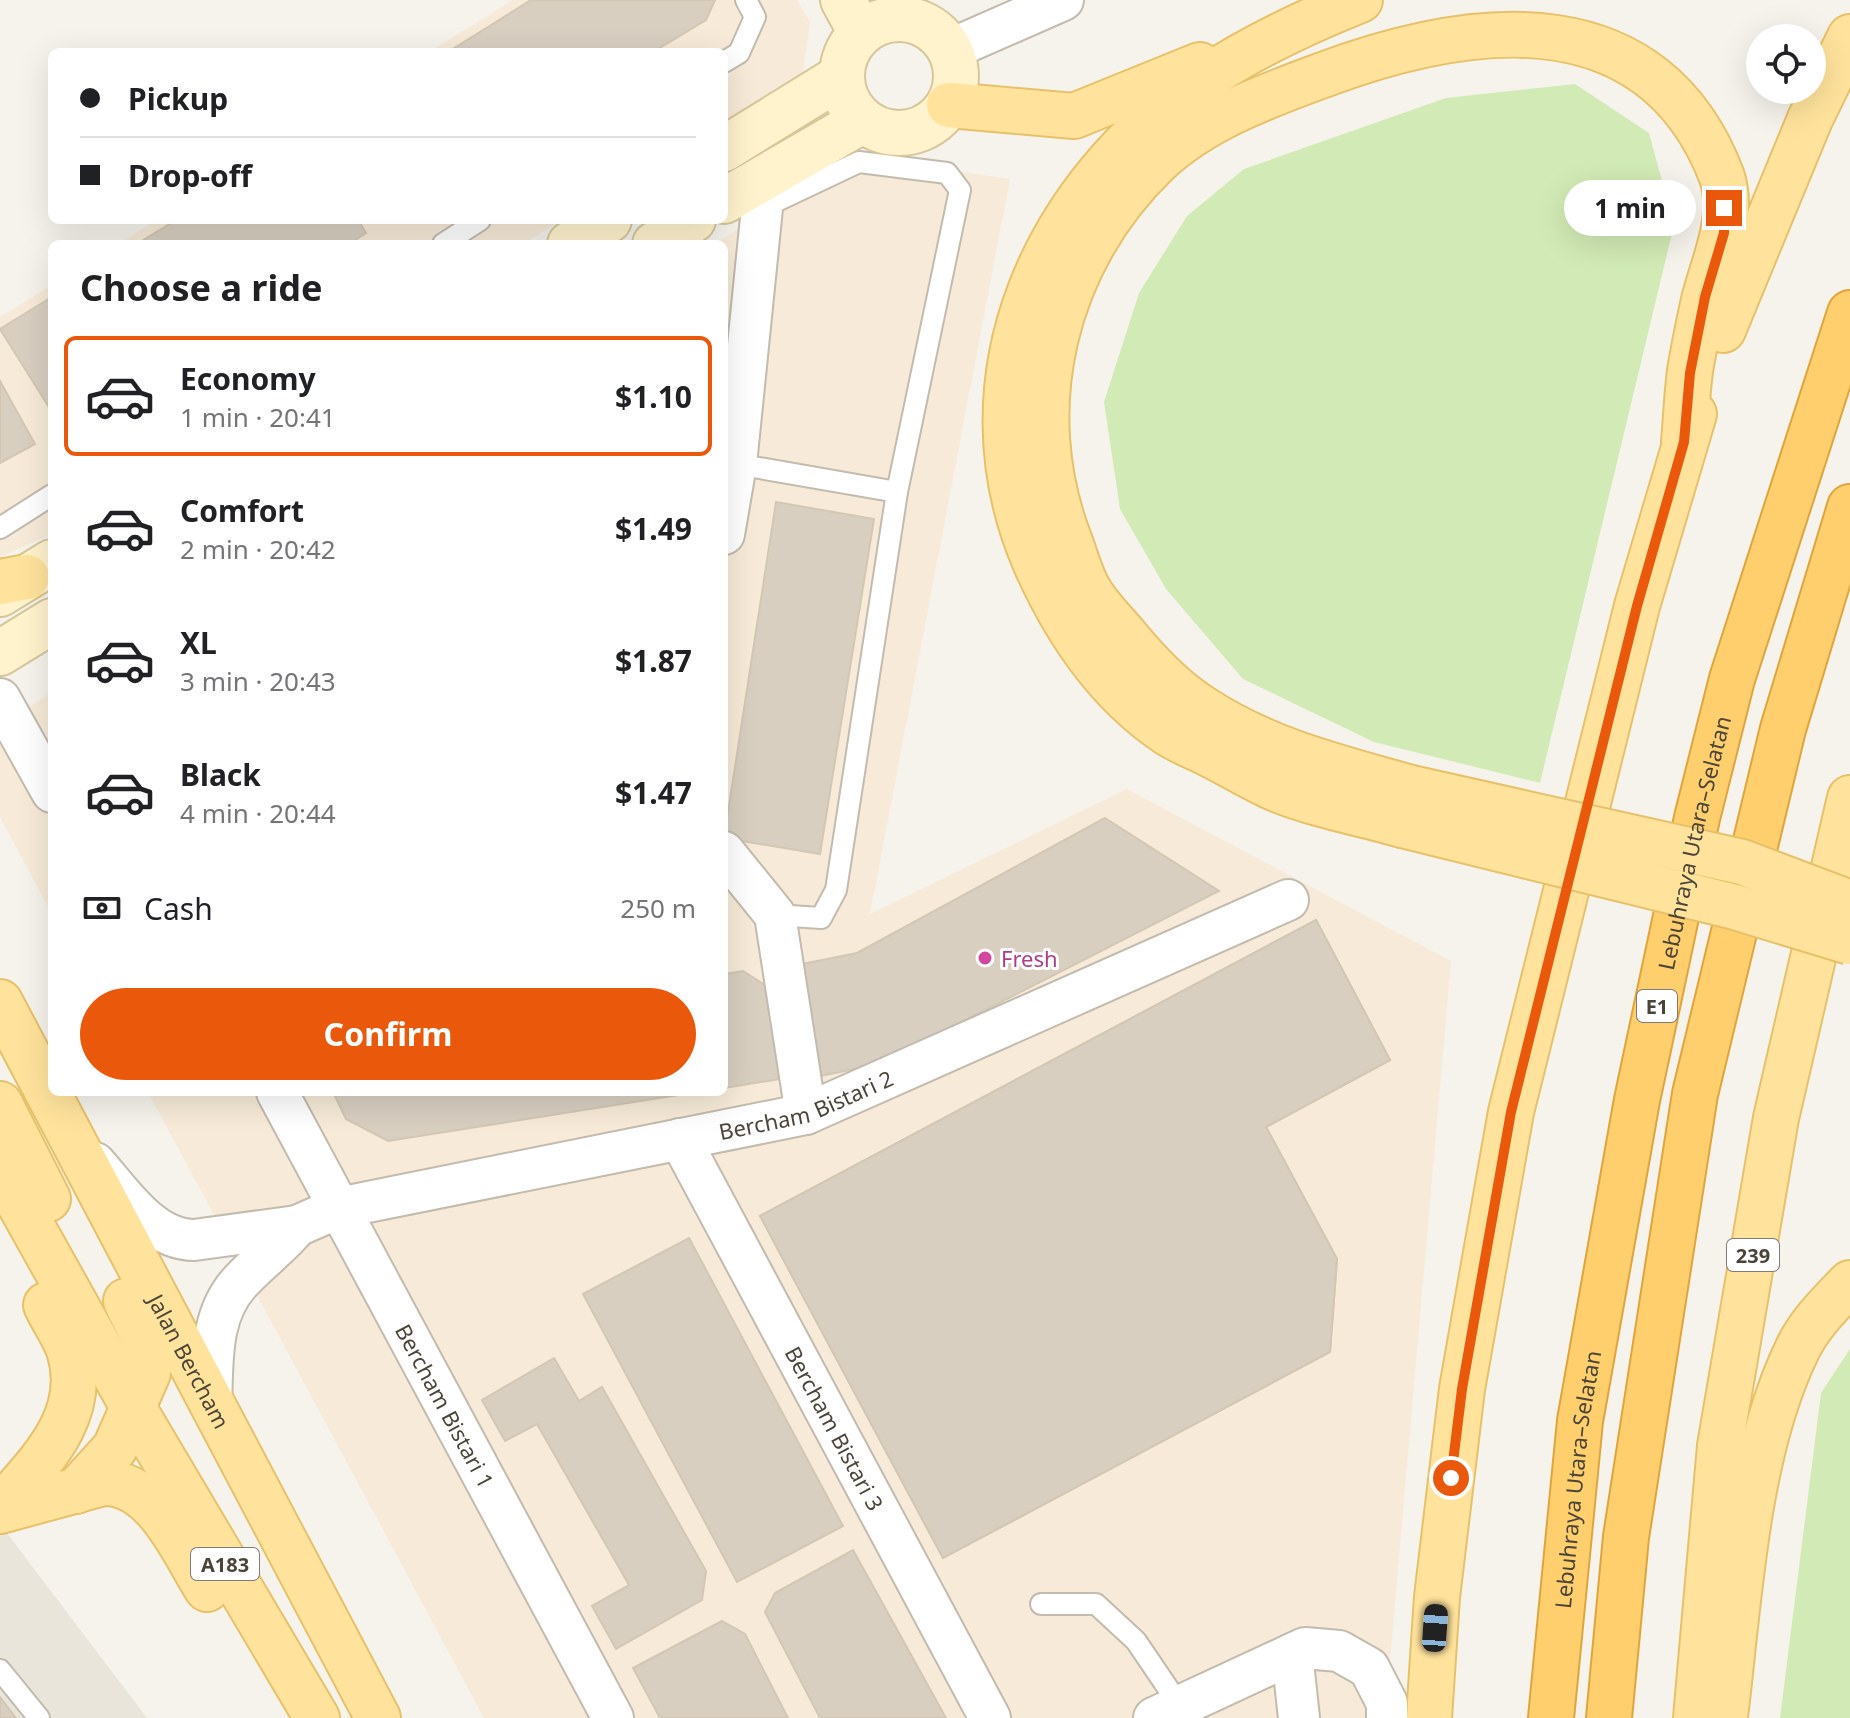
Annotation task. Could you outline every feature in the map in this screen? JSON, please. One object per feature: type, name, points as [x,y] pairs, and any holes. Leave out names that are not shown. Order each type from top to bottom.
[{"type":"highway","name":"Lebuhraya Utara–Selatan","points":[[1551,1718],[1580,1421],[1637,1100],[1697,818],[1732,679],[1850,313]]},
{"type":"highway","points":[[1609,1718],[1626,1537],[1695,1094],[1783,729],[1850,507]]},
{"type":"main road","points":[[949,105],[1074,116],[1360,0]]},
{"type":"main road","points":[[1684,442],[1690,373],[1705,297],[1724,233],[1724,183],[1702,128],[1665,78],[1616,44],[1564,30],[1517,25],[1451,33],[1276,92],[1213,122],[1158,161],[1115,211],[1082,261],[1061,314],[1047,377],[1046,453],[1063,524],[1089,591],[1144,659],[1200,707],[1284,752],[1406,807],[1850,942]]},
{"type":"main road","points":[[1285,31],[1203,80],[1139,131],[1080,195],[1049,247],[1023,306],[1005,392],[1005,455],[1023,534],[1050,597],[1096,669],[1166,732],[1276,789],[1742,862],[1850,903]]},
{"type":"main road","points":[[1429,1718],[1437,1597],[1462,1389],[1511,1112],[1637,606],[1684,442],[1736,293],[1810,119],[1850,37]]},
{"type":"main road","name":"239","points":[[1696,1718],[1723,1431],[1776,1118],[1850,798]]},
{"type":"main road","name":"Jalan Bercham","points":[[0,1002],[59,1119],[378,1718]]},
{"type":"main road","points":[[0,1104],[70,1247],[99,1344]]},
{"type":"main road","points":[[59,1119],[69,1188],[148,1346],[148,1373],[115,1448],[76,1491]]},
{"type":"main road","name":"A183","points":[[0,1169],[134,1409],[317,1718]]},
{"type":"main road","points":[[0,1226],[68,1347],[75,1388],[72,1404],[55,1444],[0,1510]]},
{"type":"main road","points":[[1725,1718],[1747,1539],[1771,1418],[1797,1349],[1820,1314],[1850,1283]]},
{"type":"main road","points":[[0,1510],[103,1483],[120,1484],[154,1507],[291,1718]]},
{"type":"street","points":[[949,50],[1063,0]]},
{"type":"street","points":[[864,14],[908,20],[925,26],[939,36],[949,50],[956,68],[955,87],[949,105],[936,120],[919,130],[900,134],[880,131],[862,121],[851,108],[842,76],[844,60],[864,14]]},
{"type":"street","points":[[728,147],[842,76]]},
{"type":"street","points":[[746,198],[862,121]]},
{"type":"street","points":[[728,503],[758,253],[746,198],[746,160],[761,126]]},
{"type":"street","points":[[576,240],[602,224]]},
{"type":"street","points":[[661,240],[687,224]]},
{"type":"street","points":[[728,271],[758,253]]},
{"type":"street","points":[[0,653],[48,623]]},
{"type":"street","points":[[0,699],[48,785]]},
{"type":"street","points":[[728,857],[775,915],[806,1114]]},
{"type":"street","name":"Bercham Bistari 2","points":[[59,1119],[142,1215],[179,1240],[224,1238],[297,1226],[338,1208],[806,1114],[1288,900]]},
{"type":"street","name":"Bercham Bistari 1","points":[[279,1096],[613,1718]]},
{"type":"street","name":"Bercham Bistari 3","points":[[680,1139],[990,1718]]},
{"type":"street","name":"Bercham Bistari 2","points":[[211,1405],[214,1338],[220,1314],[241,1280],[278,1249],[297,1226]]},
{"type":"street","points":[[1167,1712],[1305,1648],[1339,1651],[1369,1668],[1387,1703],[1387,1718]]},
{"type":"street","points":[[1292,1654],[1299,1718]]},
{"type":"lane","points":[[728,60],[739,53],[755,17],[746,0]]},
{"type":"lane","points":[[746,198],[859,162],[947,173],[955,179],[960,190],[897,492],[836,890],[821,918],[775,915]]},
{"type":"lane","points":[[449,240],[474,224]]},
{"type":"lane","points":[[732,472],[897,492]]},
{"type":"lane","points":[[0,528],[48,498]]},
{"type":"lane","points":[[1041,1604],[1096,1604],[1136,1641],[1167,1712]]},
{"type":"lane","points":[[0,1670],[39,1718]]},
{"type":"shaded area","points":[[513,0],[797,0],[810,22],[803,72],[728,119],[728,48],[435,48]]},
{"type":"shaded area","points":[[847,155],[1010,179],[870,914],[1127,789],[1451,961],[1385,1718],[484,1718],[150,1096],[728,1096],[728,240],[722,240]]},
{"type":"shaded area","points":[[150,224],[556,224],[530,240],[124,240]]},
{"type":"shaded area","points":[[48,287],[48,536],[0,557],[0,317]]},
{"type":"shaded area","points":[[48,695],[48,907],[0,817],[0,727]]},
{"type":"shaded area","points":[[0,1524],[147,1718],[0,1718]]},
{"type":"green space","points":[[1575,84],[1649,133],[1674,225],[1540,783],[1374,742],[1243,679],[1166,589],[1120,509],[1104,402],[1139,293],[1187,216],[1244,169],[1446,98]]},
{"type":"green space","points":[[1850,1349],[1850,1718],[1780,1718],[1821,1393]]},
{"type":"building","points":[[531,0],[715,0],[706,20],[660,48],[454,48]]},
{"type":"building","points":[[170,224],[360,224],[366,233],[355,240],[144,240]]},
{"type":"building","points":[[48,299],[48,406],[0,329]]},
{"type":"building","points":[[0,381],[35,444],[0,463]]},
{"type":"building","points":[[776,502],[874,519],[820,854],[728,839],[728,812]]},
{"type":"building","points":[[1105,818],[1219,891],[879,1064],[820,1076],[797,965],[857,953]]},
{"type":"building","points":[[1316,920],[1390,1060],[1266,1127],[1337,1259],[1330,1352],[943,1558],[760,1216]]},
{"type":"building","points":[[1316,920],[1390,1060],[1266,1127],[1337,1259],[1330,1352],[943,1558],[760,1216]]},
{"type":"building","points":[[743,971],[765,985],[780,1079],[728,1087],[728,973]]},
{"type":"building","points":[[335,1096],[672,1096],[388,1141],[346,1119]]},
{"type":"building","points":[[689,1238],[843,1526],[737,1582],[583,1294]]},
{"type":"building","points":[[554,1358],[579,1401],[602,1387],[706,1571],[702,1600],[616,1649],[592,1606],[629,1585],[537,1424],[505,1441],[482,1400]]},
{"type":"building","points":[[853,1550],[946,1718],[820,1718],[765,1612],[775,1593]]},
{"type":"building","points":[[722,1621],[745,1634],[788,1718],[660,1718],[633,1668]]},
{"type":"building","points":[[0,1697],[16,1718],[0,1718]]},
{"type":"place","name":"Fresh","points":[[985,958]]},
{"type":"route","points":[[1451,1478],[1462,1389],[1511,1112],[1637,606],[1684,442],[1690,373],[1705,297],[1724,233],[1724,208]]}]
